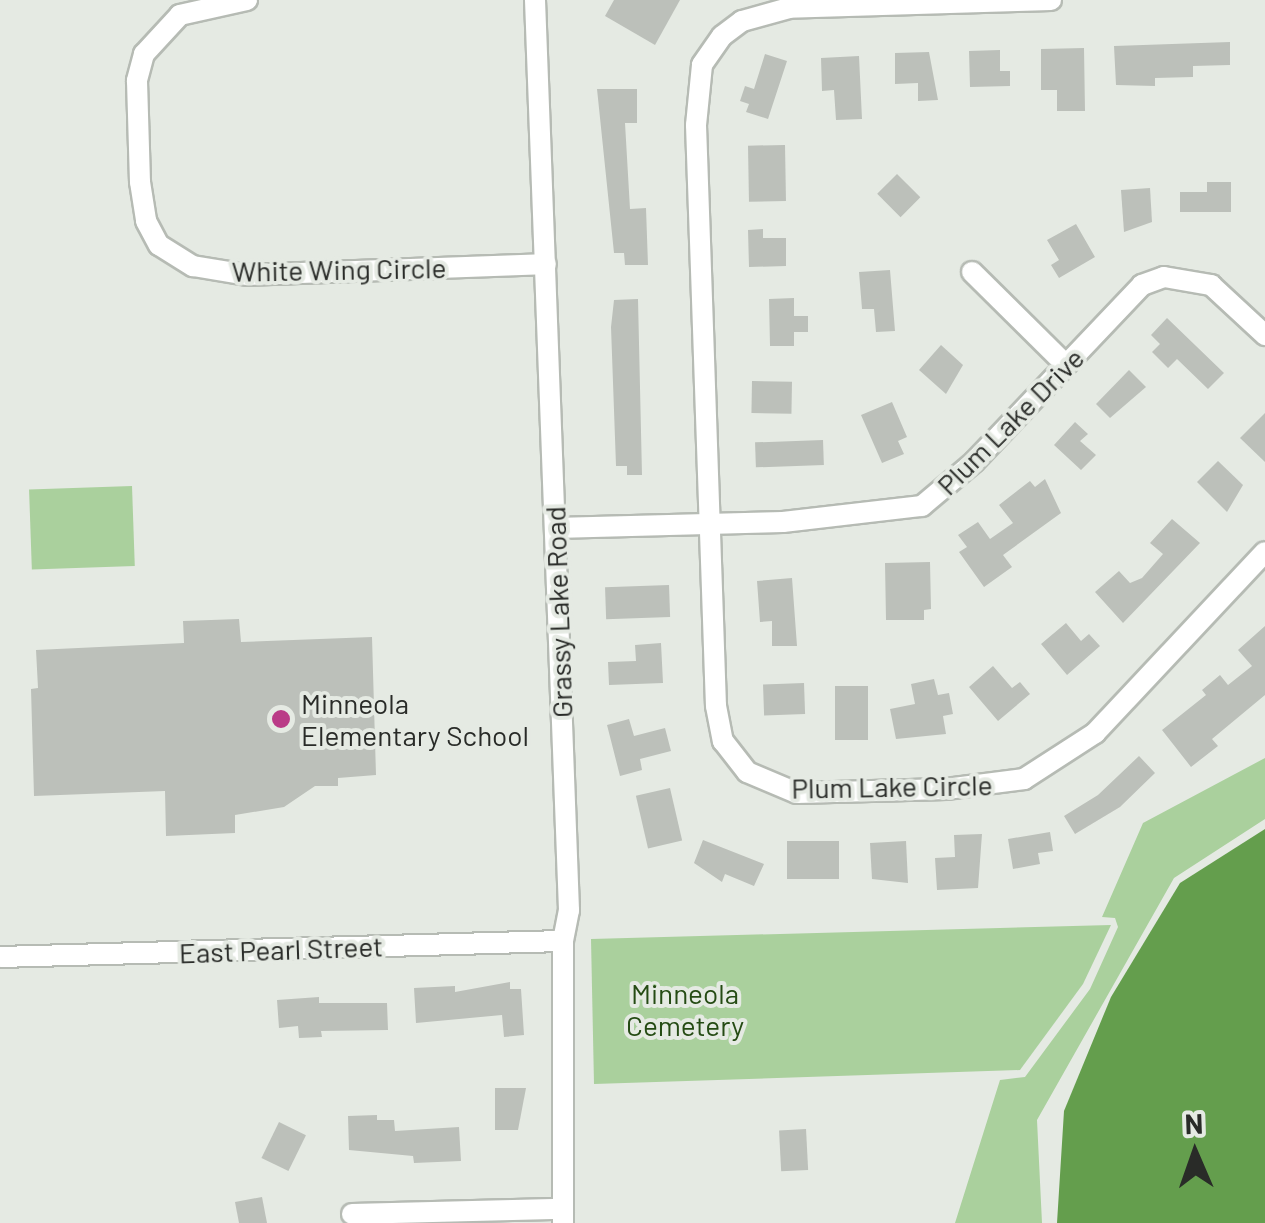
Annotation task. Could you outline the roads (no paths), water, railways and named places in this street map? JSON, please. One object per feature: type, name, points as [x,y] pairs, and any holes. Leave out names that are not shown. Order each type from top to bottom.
[{"type":"street","name":"White Wing Circle","points":[[247,0],[180,15],[144,54],[137,81],[140,182],[146,221],[159,246],[193,266],[248,275],[546,264]]},
{"type":"street","name":"Grassy Lake Road","points":[[535,0],[569,910],[563,941],[563,1216]]},
{"type":"street","name":"Plum Lake Circle","points":[[1051,0],[788,8],[742,22],[708,52],[697,86],[696,125],[718,729],[747,772],[797,794],[1002,785],[1052,767],[1094,734],[1265,552]]},
{"type":"street","points":[[972,272],[1065,364]]},
{"type":"street","name":"Plum Lake Drive","points":[[710,524],[896,513],[922,506],[1142,285],[1164,276],[1211,285],[1265,335]]},
{"type":"street","points":[[555,528],[710,524]]},
{"type":"street","name":"East Pearl Street","points":[[0,956],[563,941]]},
{"type":"street","points":[[352,1214],[563,1216]]},
{"type":"place","name":"Minneola Elementary School","points":[[281,719]]},
{"type":"park label","name":"Minneola Cemetery","points":[[685,1009]]}]
